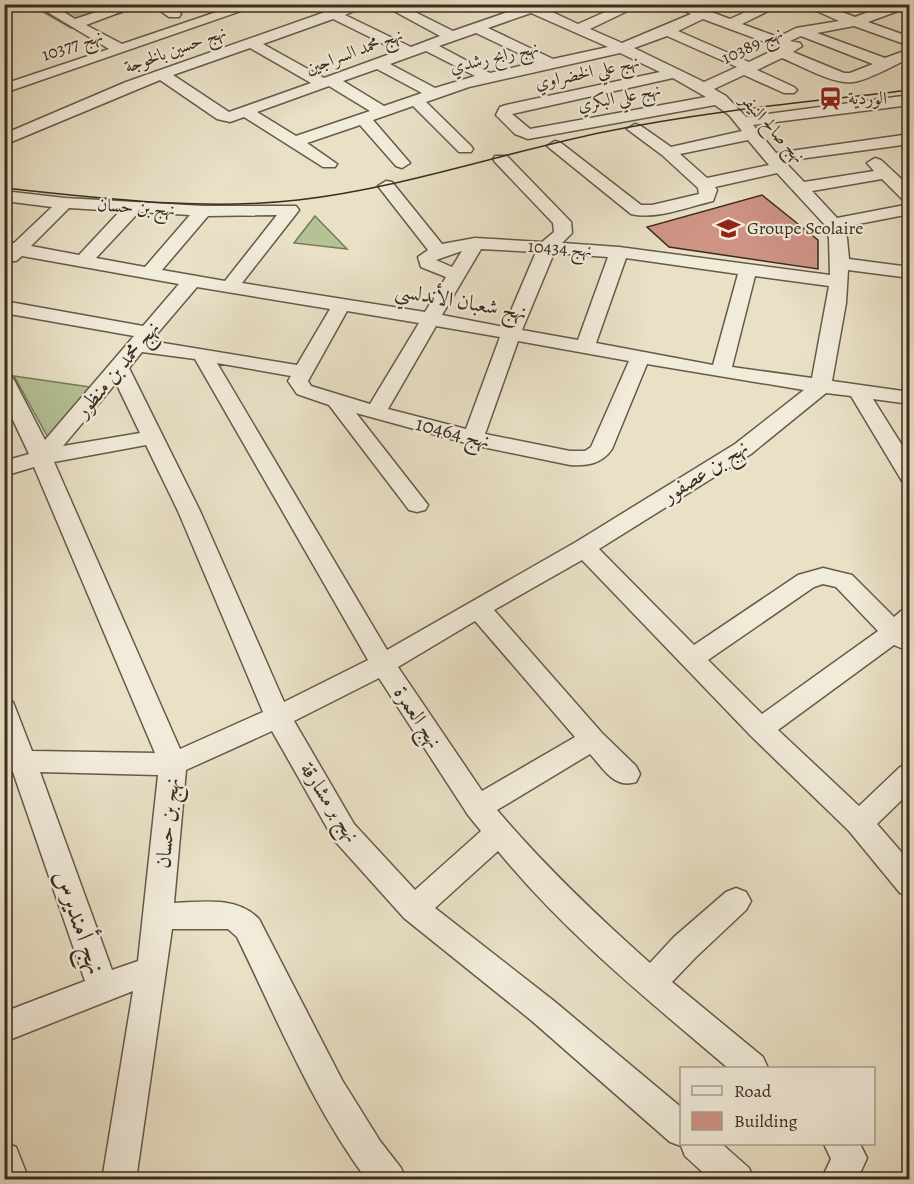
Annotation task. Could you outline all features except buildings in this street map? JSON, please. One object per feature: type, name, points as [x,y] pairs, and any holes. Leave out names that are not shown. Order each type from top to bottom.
[{"type":"street","points":[[40,4],[120,49]]},
{"type":"street","points":[[96,4],[111,12]]},
{"type":"street","points":[[74,24],[136,4]]},
{"type":"street","points":[[157,4],[174,14]]},
{"type":"street","name":"نهج 10377","points":[[4,89],[255,4]]},
{"type":"street","name":"نهج حسين بالخوجة","points":[[4,140],[131,85],[363,4]]},
{"type":"street","points":[[387,4],[453,36]]},
{"type":"street","points":[[598,4],[617,12]]},
{"type":"street","points":[[578,28],[636,4]]},
{"type":"street","points":[[676,4],[784,47],[840,76],[857,77],[909,53]]},
{"type":"street","points":[[784,47],[801,31],[855,22],[904,4]]},
{"type":"street","points":[[809,5],[909,42]]},
{"type":"street","name":"نهج محمد السراجين","points":[[161,74],[223,116],[230,117],[477,28],[527,6]]},
{"type":"street","name":"نهج صالح النيفر","points":[[527,6],[677,73],[721,99],[833,224]]},
{"type":"street","points":[[730,24],[767,6]]},
{"type":"street","points":[[333,14],[410,52]]},
{"type":"street","name":"نهج رابح رشدي","points":[[295,142],[415,99],[487,77],[622,48],[667,31],[702,14]]},
{"type":"street","points":[[477,28],[552,64]]},
{"type":"street","points":[[667,31],[789,90]]},
{"type":"street","points":[[801,31],[887,64]]},
{"type":"street","name":"نهج 10389","points":[[704,88],[748,69],[784,47],[816,37]]},
{"type":"street","points":[[249,42],[381,111]]},
{"type":"street","points":[[428,46],[487,77]]},
{"type":"street","points":[[92,59],[131,85]]},
{"type":"street","points":[[378,63],[433,93]]},
{"type":"street","name":"نهج علي الخضراوي","points":[[524,134],[504,115],[505,110],[677,73]]},
{"type":"street","points":[[613,86],[642,112]]},
{"type":"street","points":[[415,99],[465,149]]},
{"type":"street","name":"نهج علي البكري","points":[[524,134],[535,134],[642,112],[721,99]]},
{"type":"street","points":[[669,152],[747,128],[906,104]]},
{"type":"street","points":[[246,112],[329,164]]},
{"type":"street","points":[[362,118],[402,163]]},
{"type":"street","points":[[555,146],[637,210],[652,210],[707,197],[709,190],[704,184],[669,152],[635,129]]},
{"type":"street","points":[[704,184],[776,163],[859,146],[909,139]]},
{"type":"street","points":[[859,146],[909,197]]},
{"type":"street","points":[[473,438],[548,246],[563,233],[562,222],[501,159]]},
{"type":"street","points":[[801,189],[885,174]]},
{"type":"street","points":[[386,186],[438,251],[428,257],[427,263],[456,275]]},
{"type":"street","name":"نهج بن حسان","points":[[4,196],[65,203],[203,211],[286,209],[290,212],[230,287]]},
{"type":"street","points":[[4,263],[11,248],[65,203]]},
{"type":"street","points":[[84,261],[135,207]]},
{"type":"street","points":[[821,386],[838,273],[838,238],[833,224],[909,209]]},
{"type":"street","points":[[150,273],[203,211]]},
{"type":"street","points":[[376,412],[475,243]]},
{"type":"street","name":"نهج 10434","points":[[438,251],[475,243],[548,246],[619,252],[748,269],[909,273]]},
{"type":"street","name":"نهج شعبان الأندلسي","points":[[11,248],[192,281],[431,319],[721,372],[909,398]]},
{"type":"street","points":[[585,348],[619,252]]},
{"type":"street","points":[[721,372],[748,269]]},
{"type":"street","name":"نهج محمد بن منظور","points":[[42,457],[192,281]]},
{"type":"street","points":[[4,307],[202,354],[302,372],[341,305]]},
{"type":"street","name":"نهج العمرة","points":[[202,354],[383,664],[478,807],[550,890],[651,983],[751,1067]]},
{"type":"street","name":"نهج 10464","points":[[302,372],[298,381],[300,387],[313,394],[473,438],[584,459],[596,456],[601,449],[640,358]]},
{"type":"street","name":"نهج بر مشارقة","points":[[119,368],[189,511],[278,717],[344,832],[414,909],[543,1011],[680,1129]]},
{"type":"street","name":"نهج بن حسان","points":[[4,380],[42,457],[111,624],[173,764],[152,969]]},
{"type":"street","name":"نهج بن عصفور","points":[[173,764],[278,717],[383,664],[584,548],[743,449],[821,386]]},
{"type":"street","points":[[858,392],[909,476]]},
{"type":"street","points":[[336,401],[417,504]]},
{"type":"street","points":[[4,469],[42,457],[153,438]]},
{"type":"street","points":[[584,548],[760,729],[859,823],[909,884]]},
{"type":"street","points":[[693,658],[815,577],[835,578],[844,582],[904,631],[760,729]]},
{"type":"street","points":[[478,608],[592,740],[626,774]]},
{"type":"street","name":"نهج أمنديرس","points":[[4,709],[14,761],[103,988],[152,969]]},
{"type":"street","points":[[478,807],[592,740]]},
{"type":"street","points":[[14,761],[173,764]]},
{"type":"street","points":[[859,823],[909,775]]},
{"type":"street","points":[[414,909],[499,832]]},
{"type":"street","points":[[651,983],[685,947],[736,902]]},
{"type":"street","points":[[158,916],[233,915],[241,920],[248,928],[322,1073],[367,1153],[389,1179]]},
{"type":"street","points":[[119,1179],[152,969]]},
{"type":"street","points":[[4,1027],[103,988]]},
{"type":"street","points":[[699,1145],[737,1179]]},
{"type":"street","points":[[4,1159],[12,1179]]},
{"type":"green space","points":[[31,5],[106,5],[121,13],[71,28]]},
{"type":"green space","points":[[315,216],[347,249],[294,243]]},
{"type":"green space","points":[[14,376],[97,388],[50,441]]},
{"type":"tram line","points":[[4,188],[187,204],[298,200],[414,179],[566,140],[680,118],[910,90]]},
{"type":"place","name":"الوردية","points":[[830,98]]},
{"type":"place","name":"Groupe Scolaire","points":[[729,228]]}]
